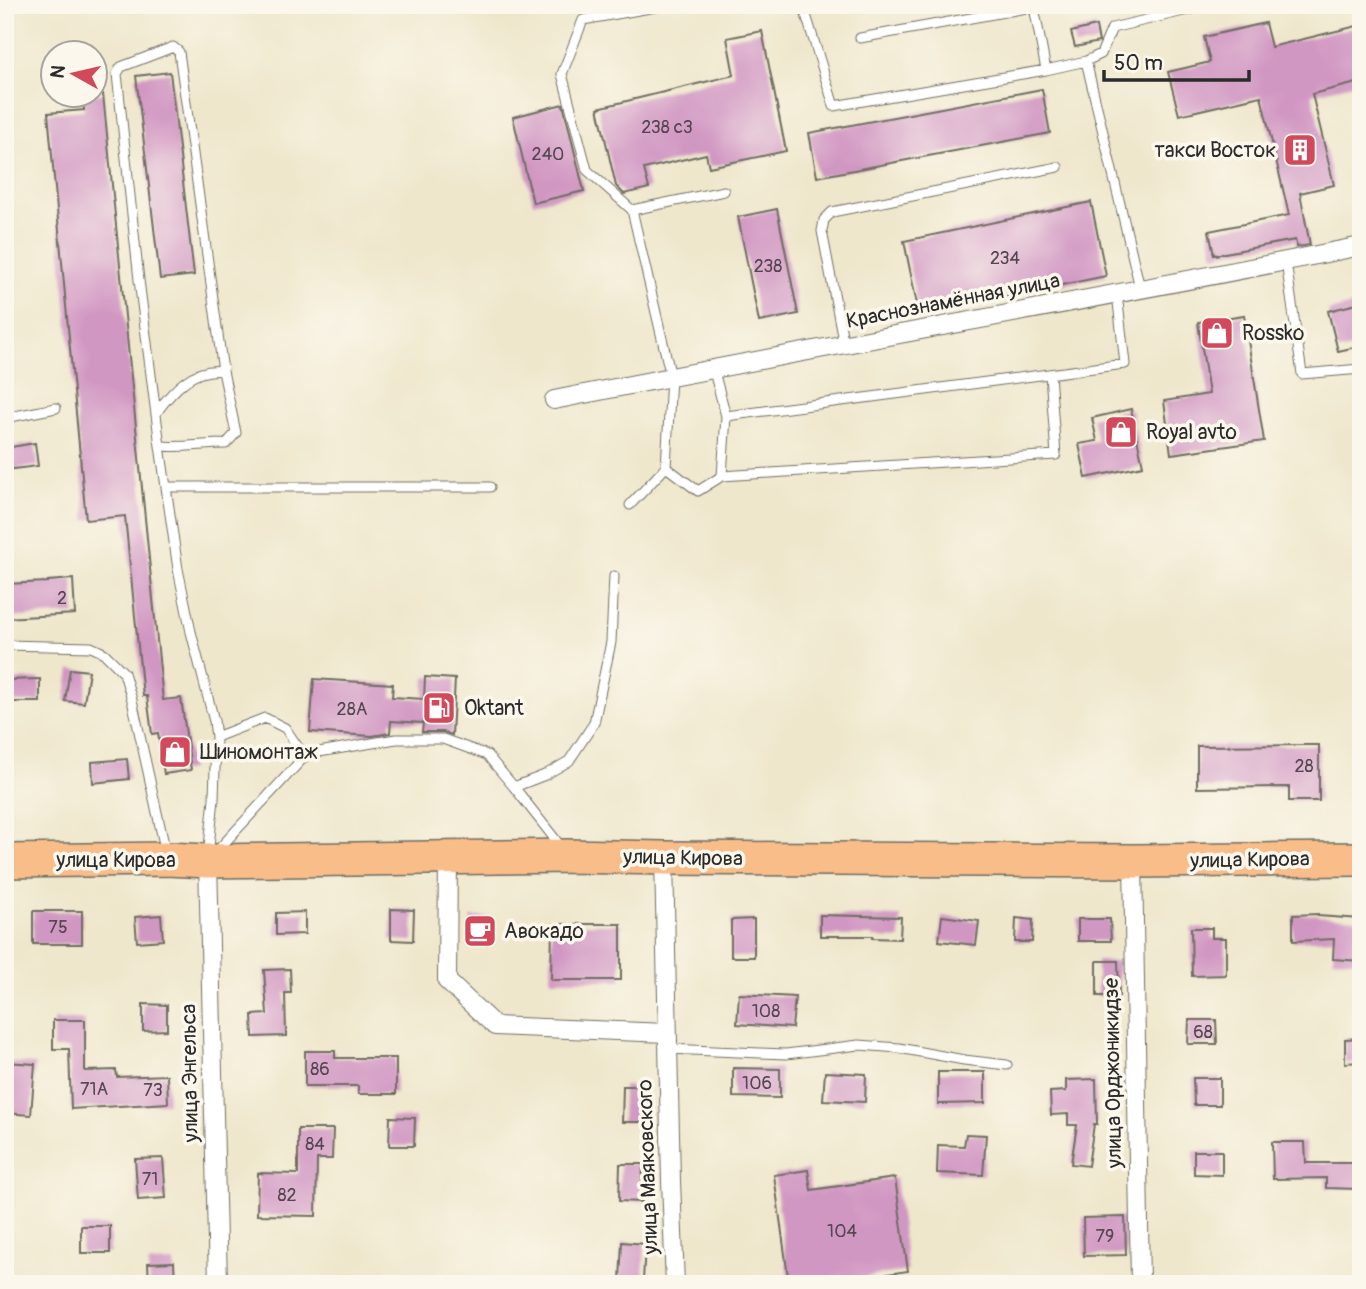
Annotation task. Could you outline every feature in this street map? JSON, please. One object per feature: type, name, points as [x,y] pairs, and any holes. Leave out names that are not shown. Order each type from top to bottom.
[{"type":"highway","name":"улица Кирова","points":[[5,861],[568,856],[1133,862],[1361,859]]},
{"type":"street","name":"Краснознамённая улица","points":[[554,400],[1361,246]]},
{"type":"street","points":[[448,858],[447,981],[495,1026],[668,1041]]},
{"type":"street","name":"улица Маяковского","points":[[664,858],[675,1284]]},
{"type":"street","name":"улица Энгельса","points":[[208,861],[218,1284]]},
{"type":"street","name":"улица Орджоникидзе","points":[[1133,862],[1140,1284]]},
{"type":"lane","points":[[803,5],[834,106],[1086,61],[1101,54],[1112,28],[1209,5]]},
{"type":"lane","points":[[630,505],[666,467],[671,377],[632,210],[587,170],[562,74],[583,20],[661,6]]},
{"type":"lane","points":[[860,38],[1039,6],[1046,70]]},
{"type":"lane","points":[[160,446],[179,448],[226,444],[236,433],[223,372],[179,52],[173,47],[121,67],[117,74],[139,280],[160,446],[178,569],[216,737],[208,861]]},
{"type":"lane","points":[[1086,61],[1140,288]]},
{"type":"lane","points":[[844,345],[822,231],[824,220],[832,212],[1058,167]]},
{"type":"lane","points":[[632,210],[724,191]]},
{"type":"lane","points":[[1286,261],[1302,374],[1361,369]]},
{"type":"lane","points":[[726,416],[1125,364],[1117,293]]},
{"type":"lane","points":[[713,368],[726,416],[722,476]]},
{"type":"lane","points":[[156,412],[184,381],[210,369],[223,372]]},
{"type":"lane","points":[[666,467],[698,491],[722,476],[1056,455],[1050,374]]},
{"type":"lane","points":[[5,418],[56,408]]},
{"type":"lane","points":[[166,487],[491,487]]},
{"type":"lane","points":[[514,787],[545,775],[569,761],[594,723],[611,642],[614,576]]},
{"type":"lane","points":[[5,645],[91,647],[104,653],[124,673],[167,859]]},
{"type":"lane","points":[[216,737],[265,718],[285,728],[298,747],[307,754]]},
{"type":"lane","points":[[208,861],[307,754],[396,739],[443,739],[486,755],[568,856]]},
{"type":"lane","points":[[668,1041],[786,1054],[859,1045],[900,1048],[1007,1065]]},
{"type":"building","points":[[1265,23],[1271,47],[1361,25],[1361,82],[1312,94],[1334,185],[1300,193],[1310,245],[1297,247],[1295,240],[1214,255],[1209,231],[1289,215],[1261,96],[1179,115],[1168,72],[1210,62],[1204,37]]},
{"type":"building","points":[[1096,26],[1099,42],[1075,47],[1071,32]]},
{"type":"building","points":[[762,31],[786,151],[709,167],[706,154],[644,169],[649,188],[624,194],[616,186],[598,108],[734,75],[727,38]]},
{"type":"building","points":[[170,72],[194,275],[160,279],[136,76]]},
{"type":"building","points":[[1042,89],[1050,133],[817,177],[809,133]]},
{"type":"building","points":[[563,104],[584,191],[533,203],[513,117]]},
{"type":"building","points":[[104,108],[163,700],[181,698],[191,770],[164,774],[158,733],[152,734],[147,696],[143,696],[125,516],[86,520],[48,113]]},
{"type":"building","points":[[1091,202],[1106,276],[919,314],[904,241]]},
{"type":"building","points":[[777,209],[798,314],[759,322],[738,217]]},
{"type":"building","points":[[1361,303],[1361,346],[1338,351],[1328,311]]},
{"type":"building","points":[[1244,315],[1264,441],[1171,454],[1164,401],[1209,394],[1198,322]]},
{"type":"building","points":[[1131,409],[1143,466],[1086,478],[1079,444],[1097,441],[1092,418]]},
{"type":"building","points":[[35,443],[38,466],[5,470],[5,448]]},
{"type":"building","points":[[73,579],[75,614],[5,618],[5,584]]},
{"type":"building","points":[[70,669],[89,671],[84,703],[65,701]]},
{"type":"building","points":[[425,677],[455,679],[452,735],[422,732],[423,723],[391,721],[390,733],[372,736],[310,732],[314,679],[393,684],[392,697],[424,699]]},
{"type":"building","points":[[40,679],[40,702],[6,702],[5,680]]},
{"type":"building","points":[[1319,745],[1319,801],[1289,801],[1289,787],[1197,788],[1197,746]]},
{"type":"building","points":[[127,759],[129,779],[93,783],[92,762]]},
{"type":"building","points":[[391,909],[414,910],[413,941],[391,940]]},
{"type":"building","points":[[33,911],[82,911],[82,944],[33,944]]},
{"type":"building","points":[[305,912],[305,934],[276,935],[276,913]]},
{"type":"building","points":[[1318,914],[1361,919],[1361,961],[1333,959],[1334,939],[1293,941],[1293,915]]},
{"type":"building","points":[[161,915],[163,940],[137,942],[135,917]]},
{"type":"building","points":[[820,915],[901,917],[900,939],[820,936]]},
{"type":"building","points":[[942,916],[979,921],[976,945],[939,941]]},
{"type":"building","name":"Авокадо","points":[[471,917],[488,917],[488,944],[471,944]]},
{"type":"building","points":[[1016,918],[1033,920],[1032,942],[1015,942]]},
{"type":"building","points":[[754,919],[754,957],[731,957],[731,920]]},
{"type":"building","points":[[1078,919],[1110,919],[1111,941],[1078,941]]},
{"type":"building","points":[[552,924],[621,924],[621,980],[551,980]]},
{"type":"building","points":[[1191,928],[1212,928],[1212,938],[1226,938],[1226,975],[1192,976]]},
{"type":"building","points":[[1097,961],[1118,961],[1119,996],[1097,996]]},
{"type":"building","points":[[290,969],[291,993],[285,993],[286,1036],[253,1037],[252,1015],[267,1014],[264,970]]},
{"type":"building","points":[[739,994],[795,997],[792,1028],[737,1024]]},
{"type":"building","points":[[143,1004],[167,1005],[167,1030],[143,1031]]},
{"type":"building","points":[[53,1020],[85,1020],[85,1071],[116,1070],[117,1077],[167,1075],[168,1103],[71,1109],[69,1049],[53,1049]]},
{"type":"building","points":[[1189,1020],[1216,1020],[1217,1044],[1188,1044]]},
{"type":"building","points":[[1361,1038],[1361,1062],[1345,1063],[1345,1039]]},
{"type":"building","points":[[305,1051],[335,1051],[335,1058],[396,1058],[396,1094],[358,1094],[358,1086],[305,1086]]},
{"type":"building","points":[[5,1062],[35,1064],[31,1115],[5,1113]]},
{"type":"building","points":[[733,1068],[780,1069],[780,1098],[733,1097]]},
{"type":"building","points":[[825,1072],[866,1074],[865,1102],[823,1100]]},
{"type":"building","points":[[938,1072],[985,1072],[985,1103],[938,1104]]},
{"type":"building","points":[[1193,1078],[1220,1078],[1220,1105],[1194,1105]]},
{"type":"building","points":[[1096,1079],[1097,1124],[1094,1124],[1088,1166],[1071,1164],[1077,1125],[1068,1125],[1068,1114],[1051,1115],[1050,1092],[1066,1091],[1066,1080]]},
{"type":"building","points":[[623,1086],[642,1086],[642,1122],[622,1122]]},
{"type":"building","points":[[390,1117],[415,1118],[414,1146],[389,1146]]},
{"type":"building","points":[[298,1129],[333,1129],[332,1159],[317,1159],[316,1216],[257,1215],[258,1173],[298,1174]]},
{"type":"building","points":[[966,1134],[986,1135],[983,1175],[937,1173],[938,1145],[964,1146]]},
{"type":"building","points":[[1272,1142],[1305,1142],[1306,1163],[1359,1163],[1359,1189],[1326,1188],[1326,1178],[1273,1179]]},
{"type":"building","points":[[1194,1151],[1222,1151],[1222,1175],[1194,1174]]},
{"type":"building","points":[[163,1158],[166,1198],[138,1200],[135,1159]]},
{"type":"building","points":[[620,1164],[643,1164],[642,1202],[619,1201]]},
{"type":"building","points":[[808,1170],[811,1190],[895,1178],[908,1271],[819,1284],[789,1284],[774,1175]]},
{"type":"building","points":[[1125,1217],[1126,1255],[1084,1256],[1083,1218]]},
{"type":"building","points":[[81,1226],[110,1226],[110,1253],[81,1253]]},
{"type":"building","points":[[622,1242],[645,1244],[643,1281],[620,1280]]},
{"type":"building","points":[[174,1262],[175,1284],[149,1284],[148,1263]]},
{"type":"place","name":"такси Восток","points":[[1300,150]]},
{"type":"place","name":"Rossko","points":[[1217,333]]},
{"type":"place","name":"Royal avto","points":[[1121,432]]},
{"type":"place","name":"Oktant","points":[[439,708]]},
{"type":"place","name":"Шиномонтаж","points":[[175,752]]},
{"type":"place","name":"Авокадо","points":[[480,931]]}]
